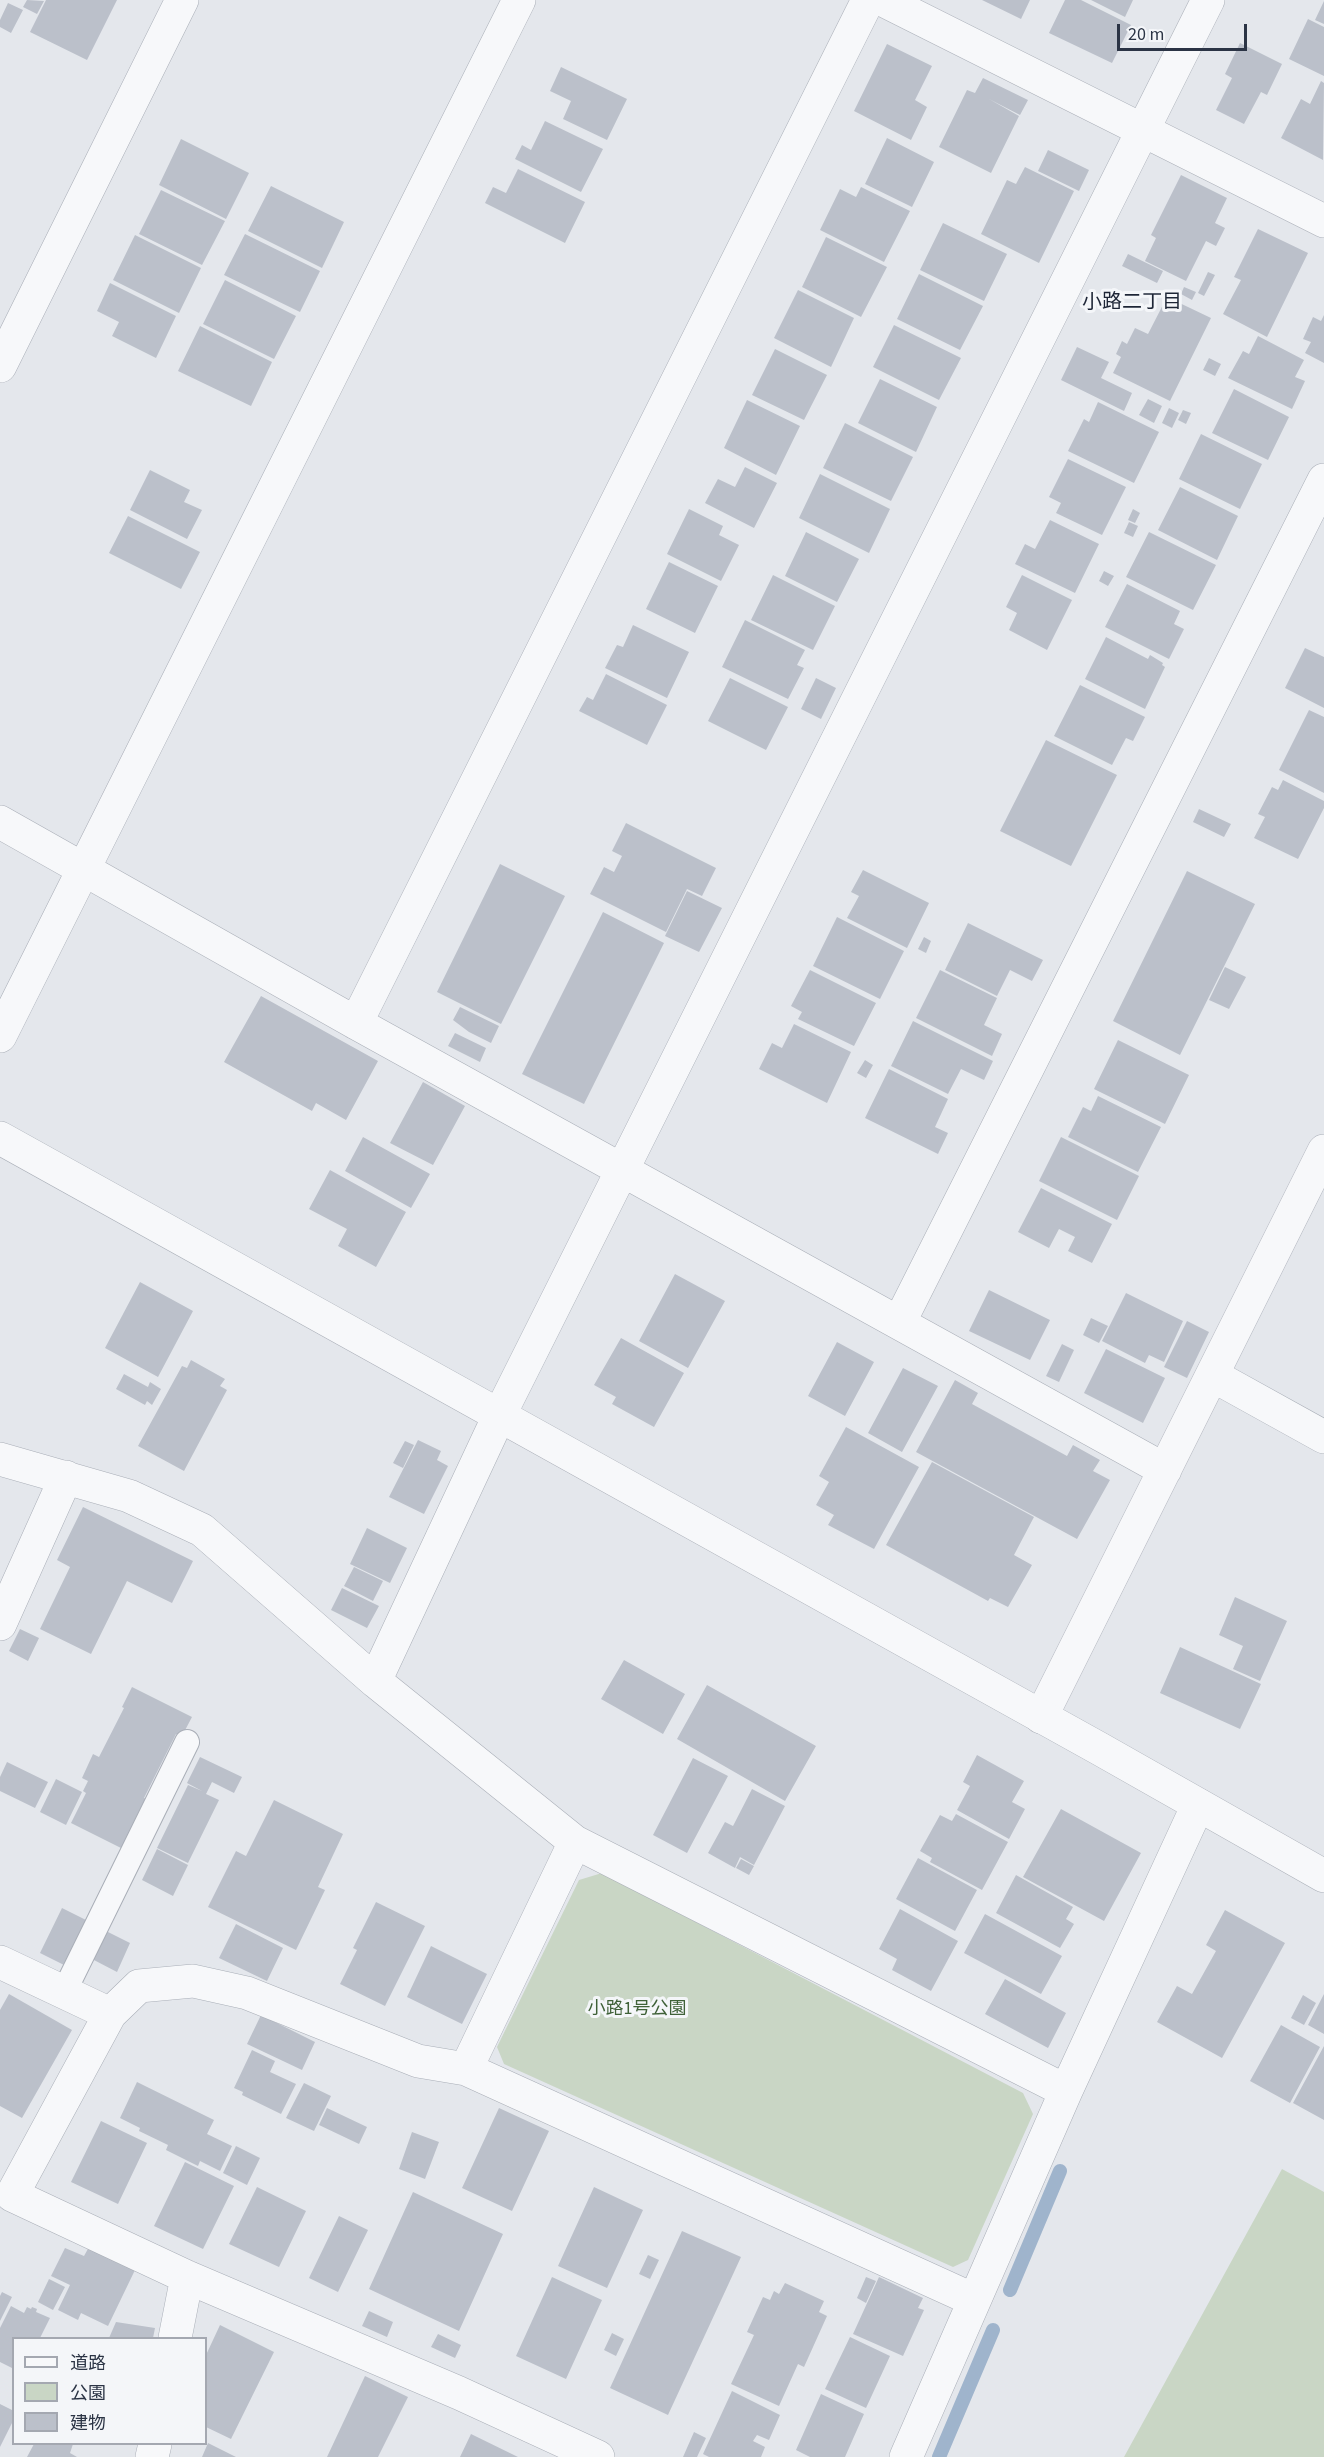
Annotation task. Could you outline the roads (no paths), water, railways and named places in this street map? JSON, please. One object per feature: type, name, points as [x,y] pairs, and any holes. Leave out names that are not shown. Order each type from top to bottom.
[{"type":"street","points":[[0,366],[182,0]]},
{"type":"street","points":[[0,1036],[519,0]]},
{"type":"street","points":[[356,1023],[868,0]]},
{"type":"street","points":[[883,0],[1324,221]]},
{"type":"street","points":[[375,1681],[499,1416],[1208,0]]},
{"type":"street","points":[[899,1323],[1324,480]]},
{"type":"street","points":[[0,822],[356,1023],[1165,1470]]},
{"type":"street","points":[[0,1138],[1324,1876]]},
{"type":"street","points":[[1041,1717],[1324,1151]]},
{"type":"street","points":[[1212,1375],[1324,1437]]},
{"type":"street","points":[[0,1459],[129,1496],[202,1530],[375,1681],[575,1842],[1066,2091]]},
{"type":"street","points":[[0,1624],[66,1477]]},
{"type":"street","points":[[906,2457],[1066,2091],[1198,1805]]},
{"type":"street","points":[[466,2069],[575,1842]]},
{"type":"street","points":[[0,1962],[110,2014]]},
{"type":"street","points":[[598,2457],[459,2393],[187,2277],[12,2195],[110,2014],[139,1986],[193,1981],[247,1994],[418,2061],[466,2069],[974,2300]]},
{"type":"street","points":[[175,2337],[187,2277]]},
{"type":"lane","points":[[64,1992],[187,1742]]},
{"type":"waterway","points":[[1010,2290],[1060,2171]]},
{"type":"waterway","points":[[939,2457],[993,2330]]},
{"type":"district","name":"小路二丁目","points":[[1132,304]]},
{"type":"park label","name":"小路1号公園","points":[[637,2010]]}]
